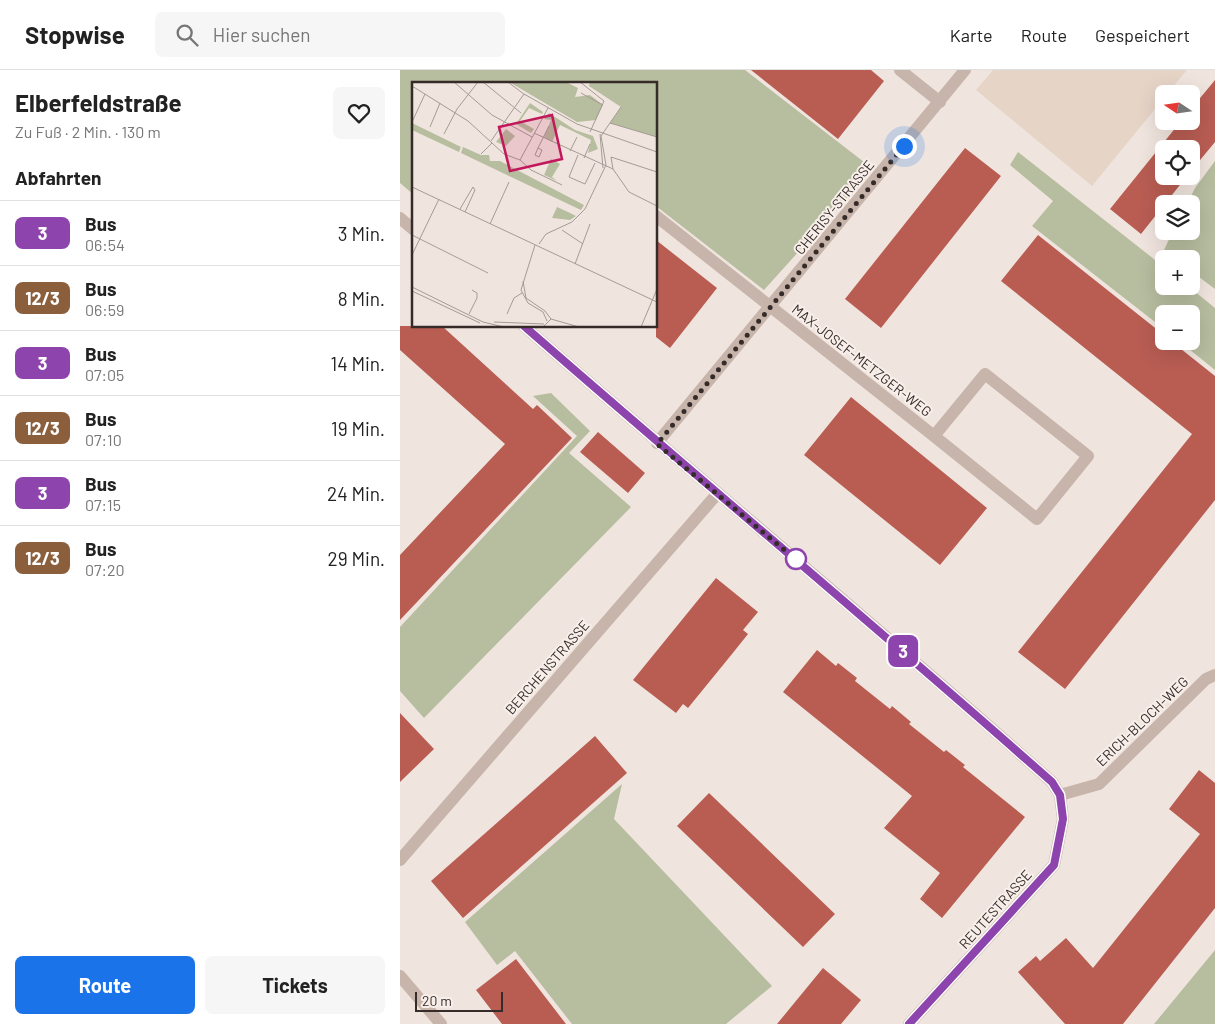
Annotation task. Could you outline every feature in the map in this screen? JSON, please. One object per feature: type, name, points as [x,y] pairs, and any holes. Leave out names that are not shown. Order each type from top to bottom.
[{"type":"street","points":[[900,70],[940,102]]},
{"type":"street","name":"CHERISY-STRASSE","points":[[657,444],[771,308],[965,70]]},
{"type":"street","points":[[400,218],[412,228]]},
{"type":"street","points":[[658,218],[771,308]]},
{"type":"street","name":"MAX-JOSEF-METZGER-WEG","points":[[771,308],[1037,519],[1088,456],[985,374],[934,436]]},
{"type":"street","points":[[526,328],[657,444],[950,691],[1052,782],[1060,795]]},
{"type":"street","name":"BERCHENSTRASSE","points":[[400,860],[717,494]]},
{"type":"street","name":"ERICH-BLOCH-WEG","points":[[1060,795],[1099,784],[1206,679],[1215,675]]},
{"type":"street","name":"REUTESTRASSE","points":[[909,1024],[1054,865],[1063,819],[1060,795]]},
{"type":"street","points":[[400,976],[441,1024]]},
{"type":"green space","points":[[400,70],[745,70],[873,169],[764,290],[658,208],[658,82],[412,82],[412,193],[400,183]]},
{"type":"green space","points":[[1018,152],[1155,260],[1155,295],[1199,295],[1215,308],[1215,370],[1190,350],[1200,350],[1200,305],[1155,305],[1155,322],[1032,226],[1053,201],[1010,165]]},
{"type":"green space","points":[[1215,161],[1215,289],[1200,278],[1200,250],[1164,250],[1169,240],[1200,240],[1200,195],[1192,195],[1197,185],[1200,185],[1200,181]]},
{"type":"green space","points":[[551,393],[590,431],[569,453],[631,507],[424,718],[400,691],[400,627],[577,436],[533,396]]},
{"type":"green space","points":[[622,784],[614,819],[772,986],[726,1024],[572,1024],[515,951],[497,965],[465,922]]},
{"type":"green space","points":[[1215,950],[1215,1024],[1154,1024]]},
{"type":"shaded area","points":[[993,70],[1187,70],[1174,85],[1155,85],[1155,109],[1092,186],[976,90]]},
{"type":"building","points":[[751,70],[871,70],[884,81],[838,139]]},
{"type":"building","points":[[1215,80],[1215,142],[1200,160],[1200,140],[1166,140],[1174,130],[1200,130],[1200,98]]},
{"type":"building","points":[[965,148],[1001,176],[881,328],[845,299]]},
{"type":"building","points":[[1155,153],[1155,185],[1180,185],[1172,195],[1155,195],[1155,216],[1141,234],[1110,209]]},
{"type":"building","points":[[1038,235],[1155,328],[1155,350],[1182,350],[1215,376],[1215,500],[1065,689],[1018,652],[1192,434],[1001,281]]},
{"type":"building","points":[[658,242],[717,288],[670,348],[656,337],[656,328],[658,328]]},
{"type":"building","points":[[400,326],[444,328],[533,409],[537,405],[572,438],[400,620],[400,555],[505,444],[400,350]]},
{"type":"building","points":[[851,397],[987,508],[940,565],[804,455]]},
{"type":"building","points":[[598,432],[645,473],[628,493],[580,452]]},
{"type":"building","points":[[716,578],[758,612],[743,630],[748,634],[732,654],[688,708],[683,704],[676,713],[633,680]]},
{"type":"building","points":[[817,650],[836,666],[838,663],[857,678],[855,681],[890,709],[892,706],[911,722],[909,724],[944,752],[946,750],[965,765],[963,767],[1025,817],[942,918],[920,899],[940,873],[884,828],[912,796],[783,692]]},
{"type":"building","points":[[400,713],[434,749],[400,782]]},
{"type":"building","points":[[595,736],[627,773],[463,918],[431,881]]},
{"type":"building","points":[[1199,770],[1215,783],[1215,908],[1123,1024],[1065,1024],[1018,972],[1036,956],[1040,961],[1066,938],[1093,968],[1200,834],[1169,809]]},
{"type":"building","points":[[709,793],[835,914],[803,947],[677,826]]},
{"type":"building","points":[[516,959],[566,1024],[502,1024],[476,990]]},
{"type":"building","points":[[823,968],[861,1000],[841,1024],[777,1024]]},
{"type":"bus line","name":"3","points":[[526,328],[657,444],[950,691],[1052,782],[1060,795],[1063,819],[1054,865],[982,947],[909,1024]]},
{"type":"route","points":[[796,559],[800,563],[657,444],[904,146]]}]
